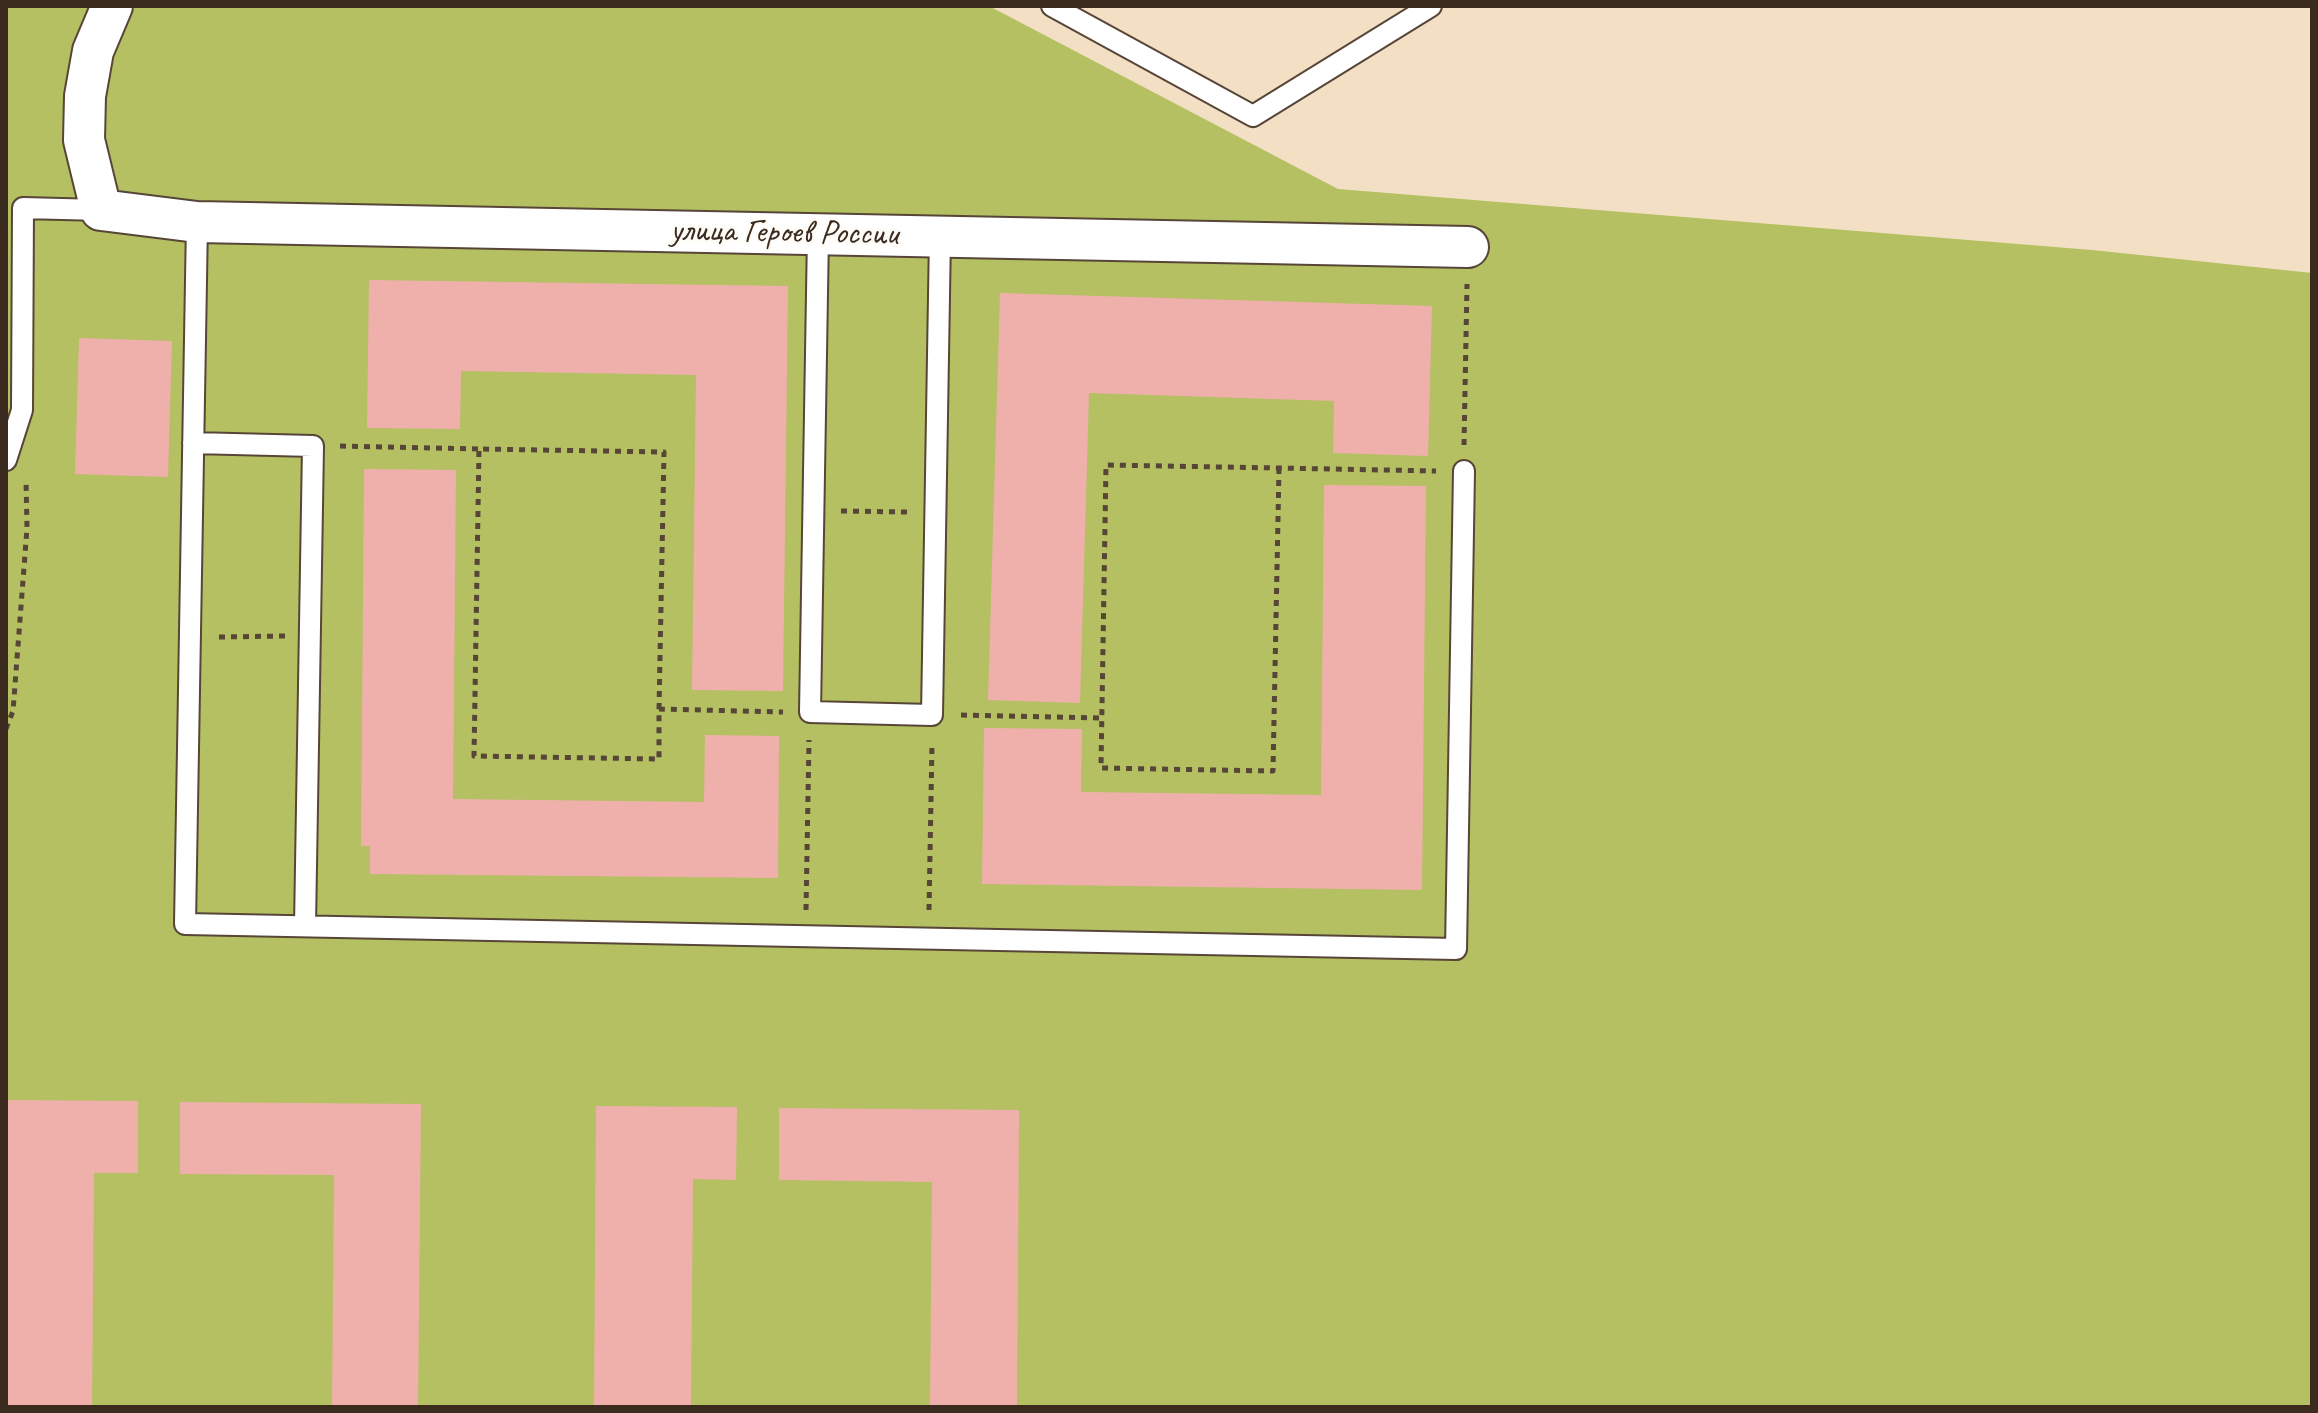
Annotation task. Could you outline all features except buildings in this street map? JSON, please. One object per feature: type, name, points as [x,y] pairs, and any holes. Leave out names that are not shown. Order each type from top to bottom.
[{"type":"street","points":[[101,210],[84,140],[85,96],[93,51],[112,6]]},
{"type":"street","name":"улица Героев России","points":[[101,210],[197,222],[1468,247]]},
{"type":"lane","points":[[1064,9],[1253,116],[1431,6]]},
{"type":"lane","points":[[6,460],[22,410],[15,204],[101,210]]},
{"type":"lane","points":[[197,222],[185,924],[1456,949],[1464,471]]},
{"type":"lane","points":[[818,234],[810,712],[932,715],[940,236]]},
{"type":"lane","points":[[193,443],[313,446],[305,926]]},
{"type":"path","points":[[1279,468],[1273,771],[1101,768],[1106,465],[1464,471],[1468,247]]},
{"type":"path","points":[[313,446],[664,452],[659,759],[474,756],[479,449]]},
{"type":"path","points":[[6,729],[13,711],[27,528],[25,469]]},
{"type":"path","points":[[813,510],[936,513]]},
{"type":"path","points":[[190,637],[310,636]]},
{"type":"path","points":[[659,709],[810,712],[806,937]]},
{"type":"path","points":[[928,939],[932,715],[1101,718]]},
{"type":"green space","points":[[6,6],[989,6],[1338,189],[2092,250],[2312,273],[2312,1407],[6,1407]]}]
